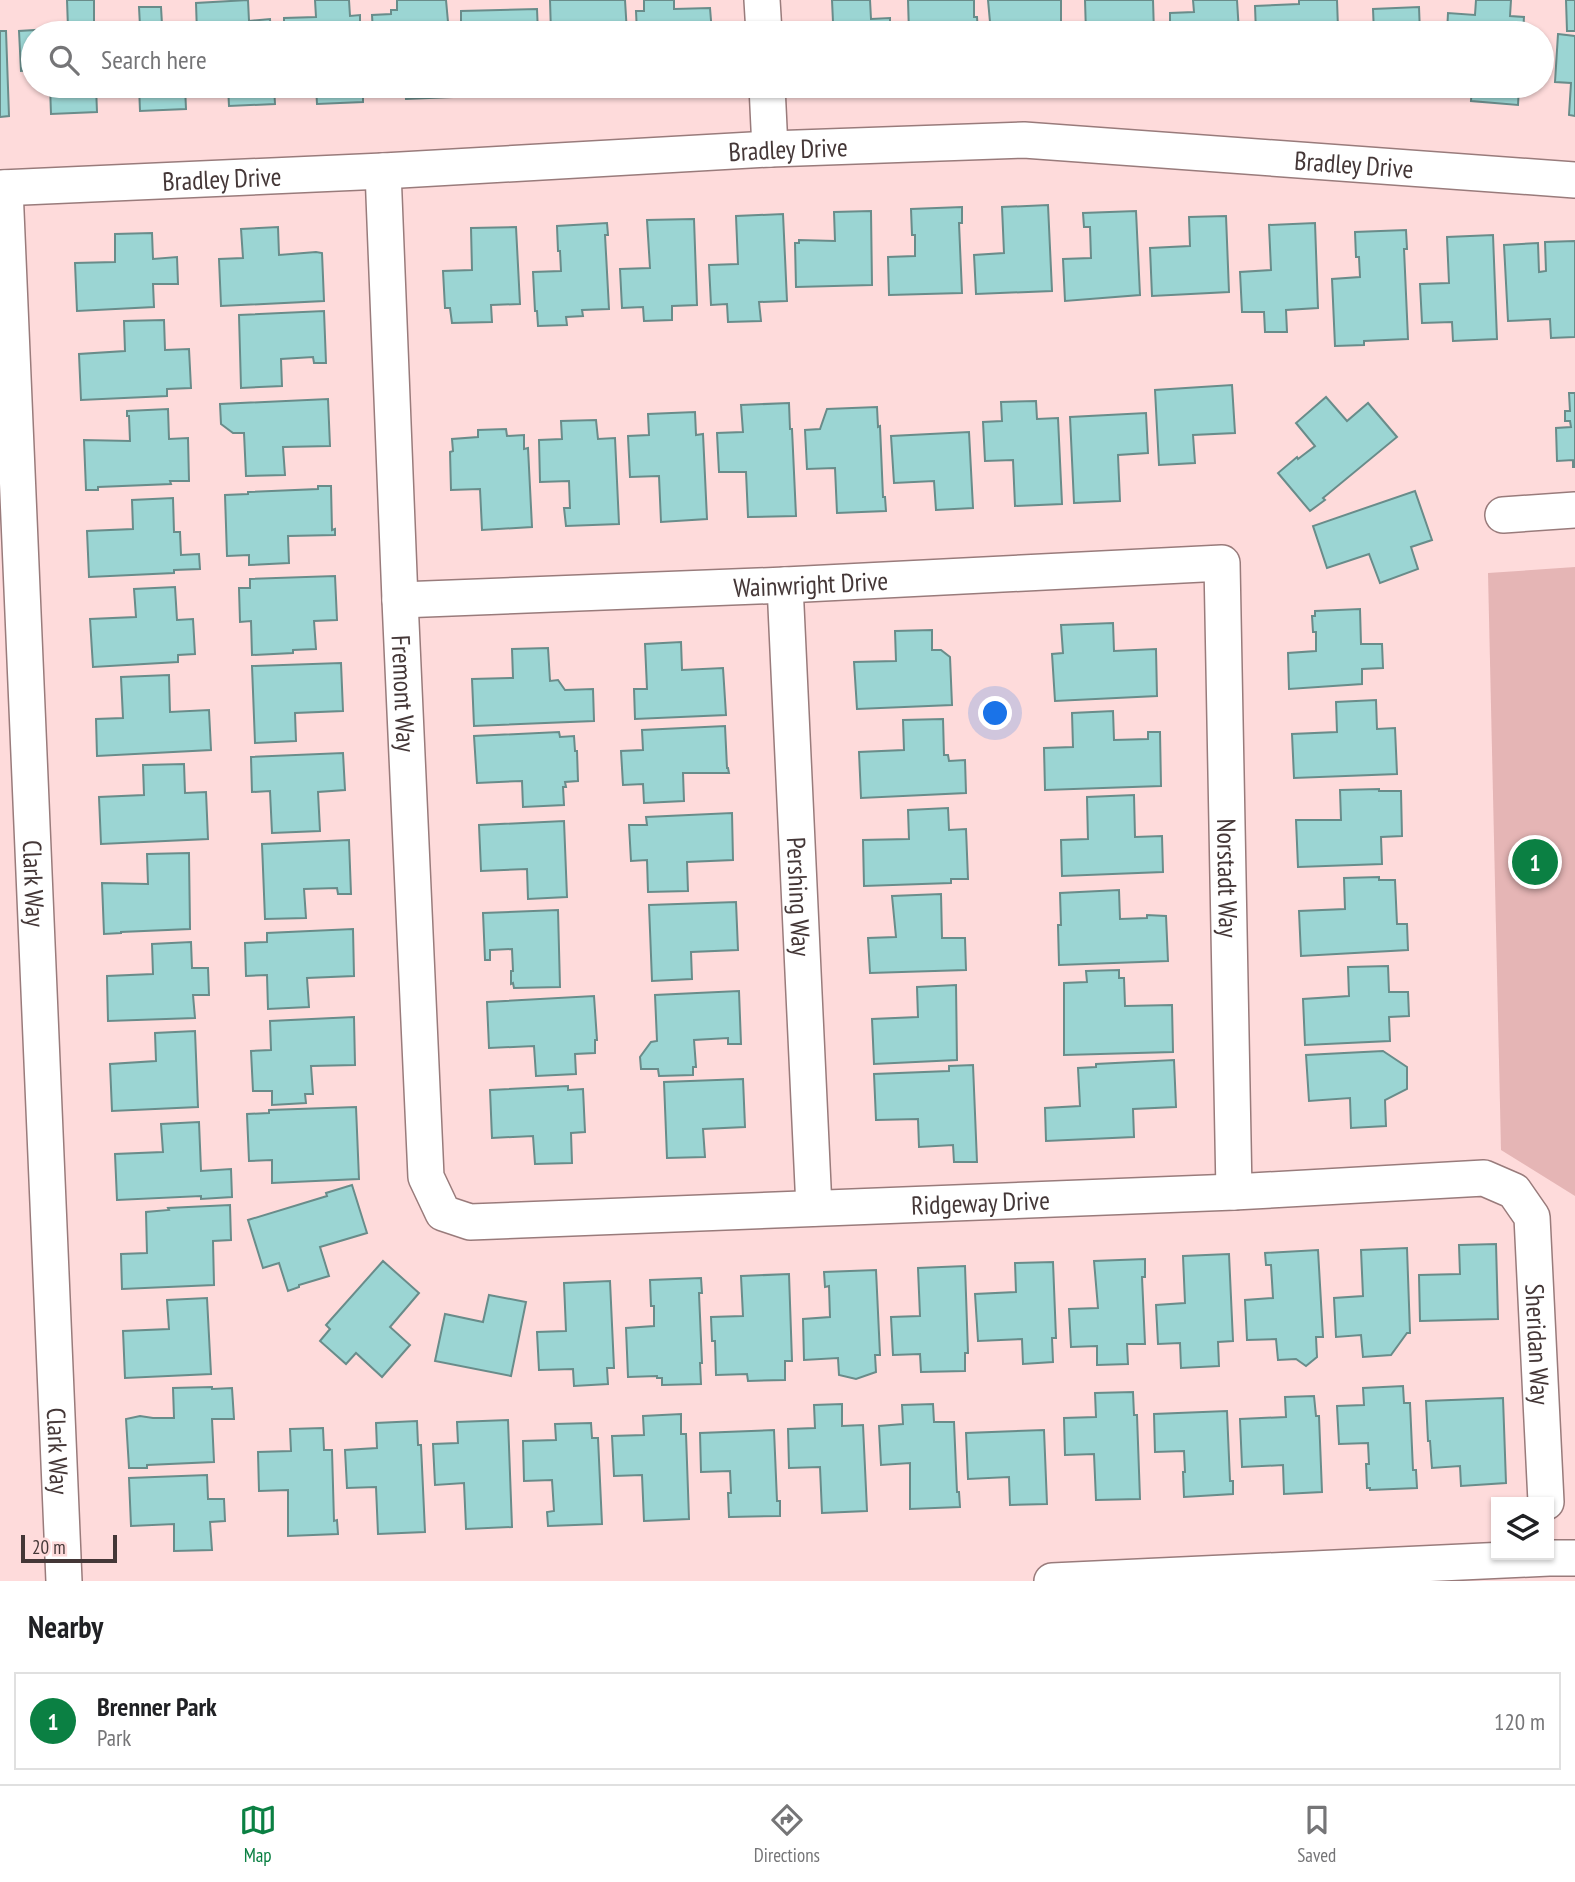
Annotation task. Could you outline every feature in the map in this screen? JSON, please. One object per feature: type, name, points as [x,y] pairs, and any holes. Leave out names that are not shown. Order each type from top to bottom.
[{"type":"street","points":[[762,0],[763,21]]},
{"type":"street","points":[[768,98],[770,149]]},
{"type":"street","name":"Bradley Drive","points":[[3,188],[383,171],[770,149],[1024,140],[1575,180]]},
{"type":"street","name":"Fremont Way","points":[[383,171],[426,1177],[443,1213]]},
{"type":"street","name":"Clark Way","points":[[3,188],[64,1581]]},
{"type":"street","points":[[1503,515],[1575,510]]},
{"type":"street","name":"Wainwright Drive","points":[[400,600],[785,586],[1222,563]]},
{"type":"street","name":"Norstadt Way","points":[[1222,563],[1234,1192]]},
{"type":"street","name":"Pershing Way","points":[[785,586],[814,1208]]},
{"type":"street","name":"Ridgeway Drive","points":[[443,1213],[470,1222],[1234,1192],[1484,1178],[1514,1191]]},
{"type":"street","name":"Sheridan Way","points":[[1514,1191],[1532,1217],[1546,1497]]},
{"type":"street","points":[[1052,1581],[1214,1578],[1558,1555]]},
{"type":"shaded area","points":[[1575,567],[1575,1196],[1501,1150],[1488,573]]},
{"type":"building","points":[[67,0],[94,0],[94,21],[68,21]]},
{"type":"building","points":[[248,0],[249,21],[197,21],[196,3]]},
{"type":"building","points":[[315,0],[349,0],[350,16],[360,15],[360,21],[284,21],[284,18],[316,17]]},
{"type":"building","points":[[397,0],[446,0],[448,21],[372,21],[372,15],[391,14],[391,10],[397,10]]},
{"type":"building","points":[[550,0],[625,0],[626,21],[551,21]]},
{"type":"building","points":[[644,0],[674,0],[674,9],[710,8],[711,21],[636,21],[636,11],[644,11]]},
{"type":"building","points":[[832,0],[870,0],[871,19],[890,18],[890,21],[833,21]]},
{"type":"building","points":[[908,0],[974,0],[974,17],[977,17],[977,21],[909,21]]},
{"type":"building","points":[[988,0],[1061,0],[1061,21],[990,21]]},
{"type":"building","points":[[1085,0],[1153,0],[1154,21],[1086,21]]},
{"type":"building","points":[[1193,0],[1237,0],[1238,21],[1170,21],[1170,13],[1194,12]]},
{"type":"building","points":[[1299,0],[1337,0],[1338,21],[1256,21],[1255,6],[1299,4]]},
{"type":"building","points":[[1476,0],[1511,0],[1510,16],[1524,17],[1524,21],[1448,21],[1448,13],[1475,15]]},
{"type":"building","points":[[1566,0],[1575,0],[1575,31],[1567,31]]},
{"type":"building","points":[[139,7],[161,7],[162,21],[140,21]]},
{"type":"building","points":[[1419,7],[1420,21],[1374,21],[1373,9]]},
{"type":"building","points":[[537,9],[538,21],[461,21],[461,11]]},
{"type":"building","points":[[0,31],[6,31],[9,116],[0,117]]},
{"type":"building","points":[[19,31],[21,31],[21,71]]},
{"type":"building","points":[[1558,34],[1575,36],[1575,116],[1569,115],[1571,83],[1555,82]]},
{"type":"building","points":[[50,98],[96,98],[97,112],[51,114]]},
{"type":"building","points":[[139,98],[186,98],[186,109],[140,111]]},
{"type":"building","points":[[229,98],[275,98],[275,104],[229,106]]},
{"type":"building","points":[[317,98],[363,98],[363,102],[317,104]]},
{"type":"building","points":[[1471,98],[1518,98],[1518,105],[1471,101]]},
{"type":"building","points":[[1048,205],[1052,291],[976,294],[974,255],[1004,253],[1002,207]]},
{"type":"building","points":[[962,207],[962,223],[959,223],[962,293],[889,295],[888,257],[915,256],[911,209]]},
{"type":"building","points":[[871,211],[872,285],[796,287],[795,243],[799,243],[799,240],[835,241],[834,212]]},
{"type":"building","points":[[1136,211],[1140,295],[1065,301],[1063,259],[1091,258],[1090,227],[1084,227],[1083,213]]},
{"type":"building","points":[[783,214],[787,301],[759,302],[761,321],[728,322],[727,304],[711,305],[709,265],[738,264],[736,216]]},
{"type":"building","points":[[1226,216],[1229,292],[1152,296],[1150,248],[1190,246],[1189,217]]},
{"type":"building","points":[[694,219],[697,305],[672,306],[672,320],[644,321],[643,307],[622,308],[620,269],[650,268],[647,220]]},
{"type":"building","points":[[607,223],[608,235],[605,235],[609,309],[582,310],[583,316],[566,317],[567,325],[538,326],[533,272],[561,271],[557,226]]},
{"type":"building","points":[[1315,223],[1318,308],[1286,310],[1287,332],[1265,332],[1264,312],[1242,312],[1240,272],[1271,270],[1269,225]]},
{"type":"building","points":[[278,227],[279,255],[322,253],[324,301],[221,306],[219,259],[243,258],[241,229]]},
{"type":"building","points":[[516,227],[520,304],[491,305],[492,322],[452,323],[450,308],[445,308],[443,271],[472,270],[471,228]]},
{"type":"building","points":[[1406,230],[1407,249],[1404,249],[1408,339],[1364,341],[1364,345],[1335,346],[1332,279],[1360,277],[1355,232]]},
{"type":"building","points":[[152,233],[153,259],[177,257],[178,284],[153,284],[154,307],[77,311],[75,263],[115,262],[115,234]]},
{"type":"building","points":[[1493,235],[1497,339],[1453,341],[1452,322],[1422,323],[1420,284],[1449,283],[1447,237]]},
{"type":"building","points":[[1575,241],[1575,337],[1551,338],[1550,319],[1508,321],[1504,245],[1538,243],[1539,272],[1546,271],[1545,242]]},
{"type":"building","points":[[324,311],[326,363],[314,363],[313,357],[281,359],[282,386],[241,388],[239,315]]},
{"type":"building","points":[[164,320],[165,350],[189,349],[191,388],[167,389],[167,396],[81,400],[79,354],[125,351],[124,321]]},
{"type":"building","points":[[1232,385],[1235,433],[1193,435],[1195,463],[1159,465],[1155,390]]},
{"type":"building","points":[[1569,393],[1575,393],[1575,467],[1573,460],[1557,461],[1556,428],[1571,427],[1570,421],[1565,421],[1565,411],[1570,411]]},
{"type":"building","points":[[1326,397],[1347,421],[1368,403],[1397,437],[1310,511],[1278,473],[1315,446],[1296,423]]},
{"type":"building","points":[[328,399],[330,446],[283,447],[285,475],[246,476],[244,433],[233,433],[221,424],[220,404]]},
{"type":"building","points":[[1036,401],[1037,419],[1058,418],[1062,504],[1015,506],[1013,460],[985,461],[983,422],[1002,421],[1001,402]]},
{"type":"building","points":[[789,403],[796,516],[748,517],[746,472],[719,472],[717,433],[743,432],[741,405]]},
{"type":"building","points":[[877,407],[886,511],[837,513],[835,468],[807,469],[805,430],[820,429],[827,409]]},
{"type":"building","points":[[168,409],[169,439],[188,438],[189,481],[86,490],[84,440],[130,441],[127,411]]},
{"type":"building","points":[[695,412],[696,435],[703,434],[707,519],[661,522],[659,476],[630,477],[628,436],[649,435],[648,414]]},
{"type":"building","points":[[1146,413],[1148,453],[1118,455],[1120,501],[1074,503],[1070,417]]},
{"type":"building","points":[[596,420],[598,439],[615,438],[619,524],[566,526],[564,508],[570,508],[569,481],[540,482],[539,440],[562,439],[561,421]]},
{"type":"building","points":[[506,429],[507,436],[524,435],[524,449],[528,448],[532,527],[482,530],[480,489],[451,490],[452,439],[478,437],[478,430]]},
{"type":"building","points":[[969,432],[973,508],[936,510],[934,481],[894,483],[891,436]]},
{"type":"building","points":[[318,486],[331,486],[332,530],[335,529],[335,535],[288,536],[289,563],[249,565],[249,555],[227,556],[225,495],[318,489]]},
{"type":"building","points":[[1415,491],[1432,540],[1411,547],[1418,569],[1380,583],[1369,554],[1327,568],[1313,526]]},
{"type":"building","points":[[173,498],[174,532],[180,532],[181,555],[199,554],[200,569],[174,570],[174,573],[89,577],[87,531],[133,529],[132,500]]},
{"type":"building","points":[[335,576],[337,620],[314,621],[316,649],[252,655],[251,621],[240,622],[239,588],[250,588],[250,579]]},
{"type":"building","points":[[175,587],[177,620],[193,619],[195,654],[178,655],[178,662],[93,667],[90,619],[136,617],[134,589]]},
{"type":"building","points":[[1360,609],[1361,644],[1382,644],[1383,668],[1362,669],[1362,684],[1289,689],[1288,653],[1316,651],[1316,632],[1313,632],[1312,616],[1315,616],[1315,611]]},
{"type":"building","points":[[1113,623],[1114,651],[1156,649],[1157,696],[1055,701],[1052,654],[1063,653],[1061,625]]},
{"type":"building","points":[[932,630],[932,650],[941,650],[950,657],[952,705],[857,709],[854,662],[896,661],[895,631]]},
{"type":"building","points":[[681,642],[682,670],[723,668],[726,715],[635,719],[634,689],[647,689],[645,644]]},
{"type":"building","points":[[548,648],[550,681],[558,680],[565,690],[593,689],[594,721],[474,726],[472,679],[513,678],[512,649]]},
{"type":"building","points":[[341,663],[343,711],[295,713],[296,741],[255,743],[252,666]]},
{"type":"building","points":[[169,675],[170,712],[209,710],[211,750],[97,756],[96,719],[123,718],[121,677]]},
{"type":"building","points":[[1376,700],[1377,729],[1395,728],[1397,774],[1294,778],[1292,734],[1337,732],[1336,702]]},
{"type":"building","points":[[1113,711],[1114,740],[1148,739],[1148,732],[1160,732],[1161,786],[1045,790],[1044,748],[1073,747],[1072,713]]},
{"type":"building","points":[[943,719],[944,755],[948,755],[949,761],[965,760],[966,793],[861,798],[859,752],[904,750],[903,720]]},
{"type":"building","points":[[725,726],[729,773],[683,773],[684,801],[644,803],[643,784],[623,785],[621,751],[643,750],[642,730]]},
{"type":"building","points":[[559,732],[560,737],[574,736],[577,751],[578,781],[565,782],[564,805],[523,807],[522,781],[477,783],[474,736]]},
{"type":"building","points":[[343,753],[345,790],[318,792],[320,831],[272,833],[270,791],[252,792],[251,757]]},
{"type":"building","points":[[184,764],[185,793],[206,792],[208,839],[101,844],[99,797],[144,795],[143,765]]},
{"type":"building","points":[[1340,790],[1401,791],[1402,836],[1381,837],[1382,864],[1298,867],[1296,820],[1341,820]]},
{"type":"building","points":[[1134,795],[1135,837],[1162,836],[1163,872],[1062,876],[1061,840],[1088,839],[1087,797]]},
{"type":"building","points":[[948,808],[949,830],[966,829],[968,879],[951,879],[951,883],[864,886],[863,840],[909,839],[908,810]]},
{"type":"building","points":[[732,813],[733,860],[687,862],[688,891],[648,892],[647,860],[631,861],[629,825],[647,825],[646,817]]},
{"type":"building","points":[[564,821],[567,897],[528,899],[527,869],[481,871],[479,825]]},
{"type":"building","points":[[349,840],[351,894],[338,894],[337,888],[304,889],[306,918],[265,919],[262,844]]},
{"type":"building","points":[[189,853],[190,929],[104,934],[102,883],[148,884],[147,854]]},
{"type":"building","points":[[1379,877],[1379,880],[1395,880],[1397,924],[1407,924],[1408,950],[1301,956],[1299,911],[1345,909],[1344,878]]},
{"type":"building","points":[[1119,890],[1120,919],[1147,918],[1147,915],[1166,916],[1168,961],[1059,965],[1060,893]]},
{"type":"building","points":[[941,894],[942,938],[965,938],[966,970],[870,973],[868,938],[896,937],[892,896]]},
{"type":"building","points":[[736,902],[738,950],[691,952],[692,979],[652,981],[649,905]]},
{"type":"building","points":[[558,910],[560,987],[514,988],[513,983],[511,984],[512,949],[490,950],[490,960],[485,960],[483,913]]},
{"type":"building","points":[[353,929],[354,976],[307,978],[309,1007],[268,1009],[267,975],[246,976],[245,943],[267,942],[267,933]]},
{"type":"building","points":[[191,942],[192,968],[208,968],[209,995],[193,995],[195,1018],[108,1021],[107,976],[153,974],[152,944]]},
{"type":"building","points":[[1388,966],[1389,992],[1408,992],[1409,1016],[1389,1017],[1390,1041],[1305,1045],[1303,999],[1349,996],[1348,967]]},
{"type":"building","points":[[1119,970],[1119,978],[1124,978],[1125,1006],[1172,1005],[1173,1052],[1064,1055],[1064,983],[1087,982],[1086,971]]},
{"type":"building","points":[[956,985],[957,1060],[874,1064],[872,1019],[918,1017],[917,987]]},
{"type":"building","points":[[739,991],[741,1044],[728,1044],[728,1038],[694,1040],[696,1067],[693,1067],[693,1075],[659,1076],[658,1069],[641,1069],[640,1057],[651,1042],[657,1041],[655,995]]},
{"type":"building","points":[[594,996],[597,1040],[595,1053],[575,1054],[576,1074],[536,1076],[534,1046],[489,1048],[487,1002]]},
{"type":"building","points":[[354,1017],[355,1065],[311,1066],[313,1094],[305,1094],[306,1103],[272,1105],[272,1091],[253,1091],[251,1051],[271,1050],[270,1021]]},
{"type":"building","points":[[195,1031],[198,1107],[112,1111],[110,1064],[156,1061],[155,1033]]},
{"type":"building","points":[[1383,1051],[1407,1067],[1407,1089],[1385,1100],[1386,1126],[1351,1128],[1350,1098],[1309,1101],[1306,1055]]},
{"type":"building","points":[[1174,1060],[1176,1107],[1133,1109],[1134,1137],[1046,1141],[1045,1108],[1080,1106],[1078,1068],[1096,1067],[1096,1064]]},
{"type":"building","points":[[973,1065],[977,1162],[954,1162],[953,1145],[919,1147],[918,1119],[876,1120],[874,1074],[949,1071],[949,1066]]},
{"type":"building","points":[[743,1079],[745,1127],[703,1129],[705,1157],[667,1158],[664,1082]]},
{"type":"building","points":[[568,1086],[568,1090],[583,1089],[585,1132],[571,1133],[572,1163],[535,1164],[533,1136],[492,1138],[490,1090]]},
{"type":"building","points":[[356,1107],[359,1179],[272,1183],[272,1160],[249,1161],[247,1114],[269,1113],[269,1110]]},
{"type":"building","points":[[199,1122],[201,1171],[231,1169],[232,1197],[117,1200],[115,1154],[163,1152],[161,1124]]},
{"type":"building","points":[[352,1185],[367,1233],[320,1247],[329,1276],[288,1291],[279,1263],[263,1268],[248,1220],[327,1196],[326,1193]]},
{"type":"building","points":[[230,1205],[231,1240],[213,1241],[214,1285],[122,1289],[121,1254],[147,1253],[146,1212],[169,1210],[168,1208]]},
{"type":"building","points":[[1496,1244],[1498,1319],[1420,1321],[1419,1275],[1460,1274],[1459,1245]]},
{"type":"building","points":[[1407,1248],[1410,1333],[1407,1333],[1391,1355],[1363,1357],[1361,1335],[1336,1337],[1334,1298],[1363,1296],[1361,1250]]},
{"type":"building","points":[[1318,1250],[1323,1337],[1316,1337],[1317,1357],[1306,1366],[1296,1359],[1278,1360],[1276,1339],[1247,1340],[1245,1300],[1273,1298],[1271,1265],[1266,1265],[1265,1253]]},
{"type":"building","points":[[1229,1254],[1233,1341],[1218,1342],[1219,1366],[1181,1368],[1180,1343],[1158,1344],[1156,1305],[1185,1303],[1183,1256]]},
{"type":"building","points":[[1145,1259],[1145,1277],[1142,1277],[1145,1344],[1127,1344],[1128,1364],[1097,1365],[1097,1346],[1071,1347],[1069,1309],[1098,1308],[1094,1261]]},
{"type":"building","points":[[383,1261],[419,1293],[390,1327],[410,1345],[382,1377],[356,1353],[346,1364],[320,1341],[330,1329],[326,1325]]},
{"type":"building","points":[[1053,1262],[1056,1338],[1052,1338],[1053,1362],[1023,1364],[1022,1339],[978,1341],[975,1294],[1016,1292],[1015,1263]]},
{"type":"building","points":[[965,1266],[968,1353],[965,1353],[965,1371],[921,1372],[920,1354],[893,1355],[891,1317],[920,1316],[918,1268]]},
{"type":"building","points":[[876,1270],[880,1355],[875,1355],[876,1372],[856,1379],[839,1375],[838,1358],[804,1360],[803,1319],[830,1317],[829,1286],[825,1287],[824,1272]]},
{"type":"building","points":[[789,1274],[792,1361],[785,1361],[785,1380],[748,1381],[747,1374],[716,1375],[711,1317],[743,1316],[741,1276]]},
{"type":"building","points":[[701,1278],[701,1384],[662,1385],[662,1378],[657,1376],[628,1377],[626,1328],[654,1326],[650,1280]]},
{"type":"building","points":[[610,1281],[614,1368],[607,1368],[608,1384],[574,1386],[573,1369],[539,1370],[537,1332],[566,1331],[564,1283]]},
{"type":"building","points":[[489,1295],[526,1302],[511,1376],[435,1361],[445,1314],[483,1322]]},
{"type":"building","points":[[207,1298],[211,1374],[125,1378],[123,1331],[169,1329],[167,1300]]},
{"type":"building","points":[[1403,1386],[1404,1403],[1410,1403],[1413,1470],[1416,1470],[1417,1488],[1370,1490],[1367,1488],[1368,1443],[1339,1444],[1337,1406],[1364,1405],[1363,1388]]},
{"type":"building","points":[[173,1388],[232,1388],[234,1419],[212,1419],[214,1462],[129,1468],[126,1419],[140,1416],[174,1418]]},
{"type":"building","points":[[1133,1392],[1134,1415],[1137,1415],[1140,1499],[1096,1500],[1094,1454],[1065,1455],[1064,1418],[1096,1417],[1095,1393]]},
{"type":"building","points":[[1314,1396],[1316,1416],[1319,1416],[1322,1492],[1284,1494],[1283,1465],[1242,1467],[1240,1419],[1286,1417],[1285,1397]]},
{"type":"building","points":[[1503,1398],[1506,1483],[1461,1486],[1460,1466],[1432,1468],[1426,1401]]},
{"type":"building","points":[[842,1404],[842,1426],[863,1425],[867,1511],[822,1513],[820,1467],[789,1468],[788,1429],[815,1428],[814,1405]]},
{"type":"building","points":[[933,1404],[934,1422],[954,1422],[960,1507],[910,1509],[910,1463],[881,1465],[879,1426],[903,1424],[902,1405]]},
{"type":"building","points":[[1227,1411],[1233,1494],[1184,1497],[1184,1451],[1155,1452],[1154,1414]]},
{"type":"building","points":[[681,1414],[681,1434],[686,1434],[689,1519],[644,1521],[642,1475],[614,1476],[612,1436],[644,1435],[643,1416]]},
{"type":"building","points":[[508,1420],[512,1527],[466,1529],[464,1483],[435,1485],[433,1444],[458,1443],[457,1422]]},
{"type":"building","points":[[417,1421],[418,1445],[421,1445],[425,1532],[378,1534],[376,1487],[347,1488],[345,1450],[377,1448],[376,1423]]},
{"type":"building","points":[[591,1423],[592,1438],[598,1438],[602,1524],[548,1526],[547,1512],[554,1511],[552,1480],[524,1481],[523,1441],[556,1440],[555,1424]]},
{"type":"building","points":[[323,1428],[324,1450],[332,1450],[334,1521],[337,1520],[338,1534],[288,1536],[288,1490],[259,1491],[258,1452],[291,1451],[290,1429]]},
{"type":"building","points":[[774,1430],[780,1516],[729,1517],[730,1471],[701,1472],[700,1433]]},
{"type":"building","points":[[1044,1430],[1047,1504],[1010,1505],[1009,1477],[968,1479],[966,1433]]},
{"type":"building","points":[[207,1475],[208,1499],[224,1499],[225,1521],[210,1522],[212,1550],[174,1551],[174,1524],[131,1526],[129,1478]]},
{"type":"place","name":"Brenner Park","points":[[1535,862]]}]
